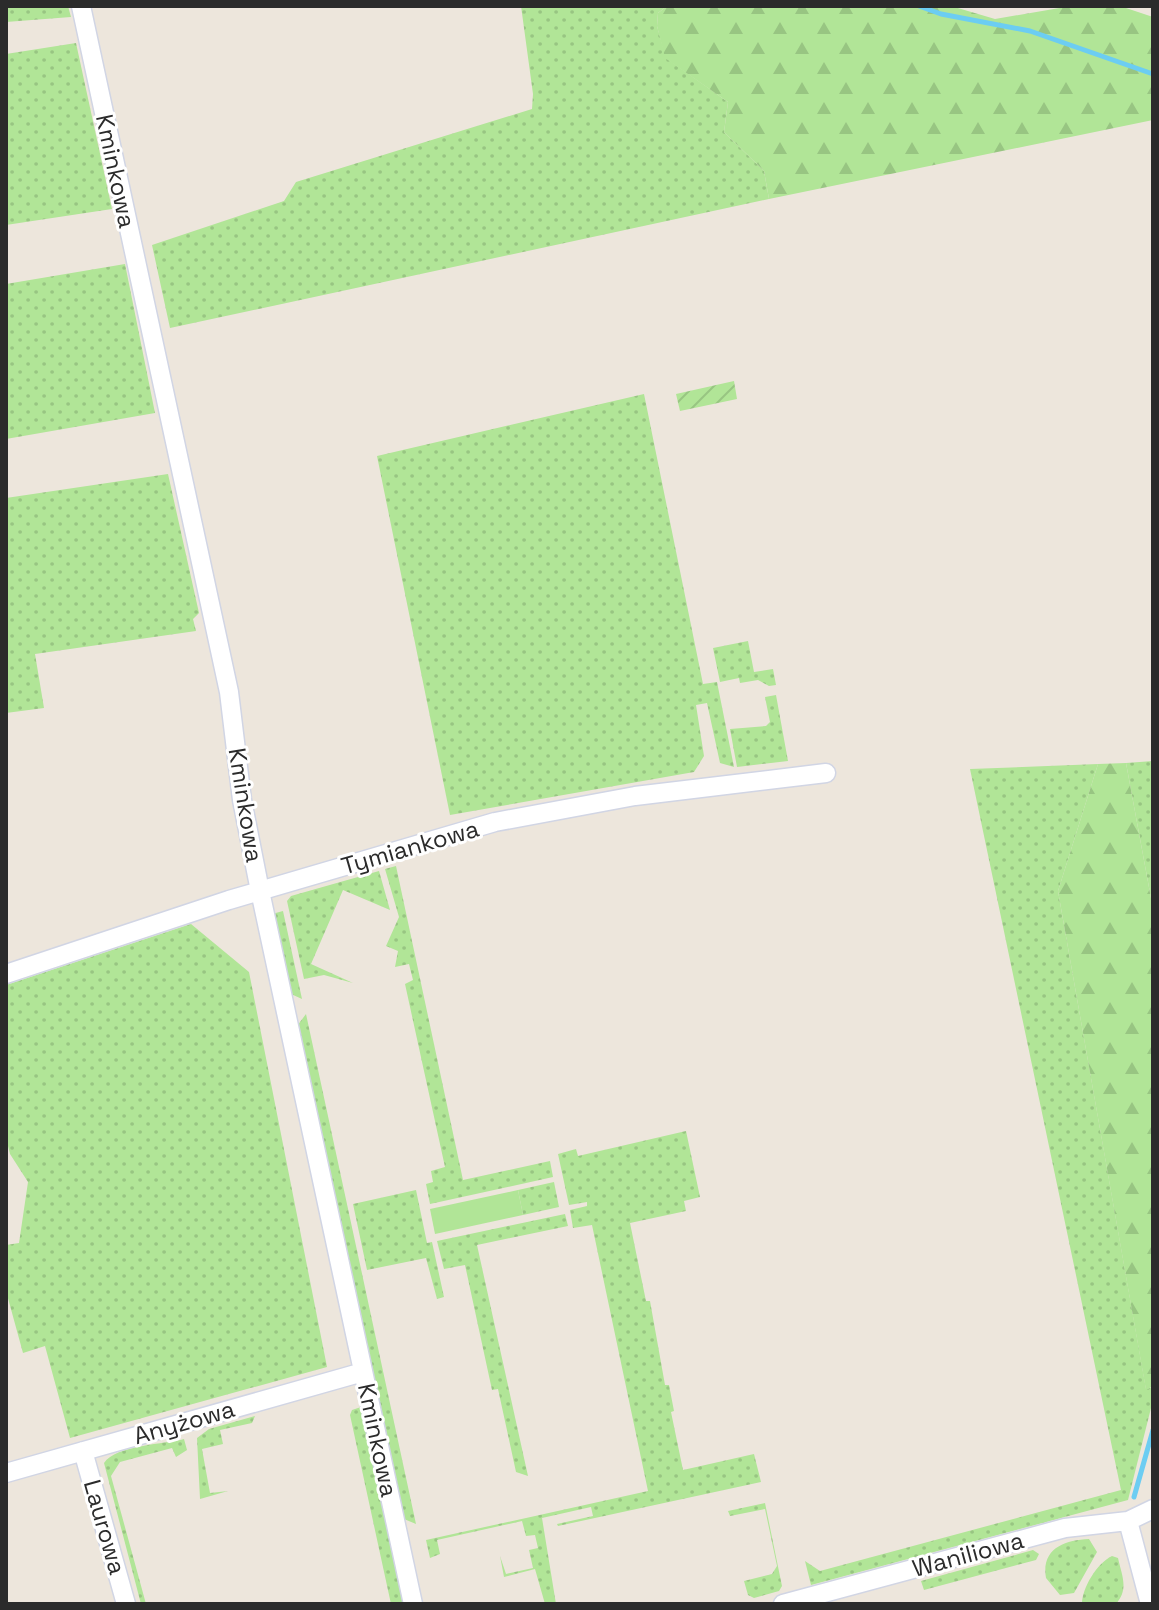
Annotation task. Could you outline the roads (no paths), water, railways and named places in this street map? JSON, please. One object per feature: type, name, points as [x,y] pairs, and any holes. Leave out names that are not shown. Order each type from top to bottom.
[{"type":"street","name":"Kminkowa","points":[[81,6],[229,692],[242,800],[260,891],[413,1604]]},
{"type":"street","name":"Tymiankowa","points":[[6,974],[260,891],[506,819],[635,796],[826,773]]},
{"type":"street","name":"Anyżowa","points":[[6,1473],[363,1372]]},
{"type":"street","name":"Laurowa","points":[[83,1451],[126,1604]]},
{"type":"street","name":"Waniliowa","points":[[783,1604],[1065,1528],[1128,1521],[1153,1509]]},
{"type":"street","points":[[1128,1521],[1150,1604]]},
{"type":"waterway","points":[[919,6],[941,14],[1030,31],[1153,74]]},
{"type":"waterway","points":[[1134,1497],[1153,1430]]}]
